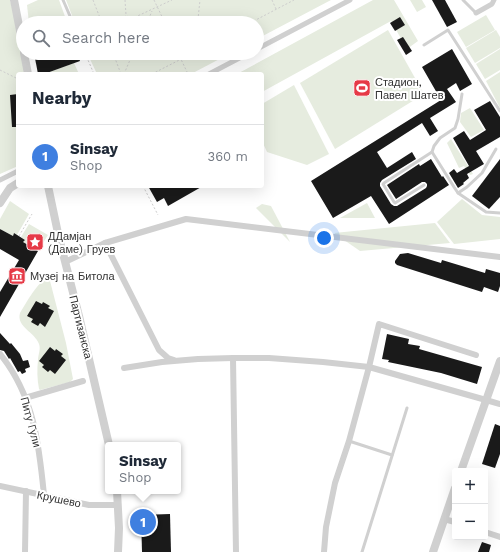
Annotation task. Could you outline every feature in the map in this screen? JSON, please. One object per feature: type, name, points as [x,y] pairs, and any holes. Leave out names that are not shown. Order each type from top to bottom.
[{"type":"street","points":[[14,0],[17,16]]},
{"type":"street","points":[[20,0],[20,16]]},
{"type":"street","points":[[264,45],[350,0]]},
{"type":"street","points":[[476,13],[492,4],[494,0]]},
{"type":"street","points":[[25,60],[28,72]]},
{"type":"street","points":[[213,72],[236,60]]},
{"type":"street","points":[[0,180],[16,172]]},
{"type":"street","points":[[0,203],[10,188],[16,184]]},
{"type":"street","name":"Партизанска","points":[[48,188],[108,442]]},
{"type":"street","points":[[65,262],[105,243],[186,218],[500,257]]},
{"type":"street","points":[[105,243],[159,350],[168,358],[175,361]]},
{"type":"street","points":[[324,552],[326,527],[335,483],[349,441],[379,324],[476,355]]},
{"type":"street","name":"Питу Гули","points":[[0,354],[22,389],[36,430],[44,495]]},
{"type":"street","points":[[233,358],[236,552]]},
{"type":"street","points":[[124,368],[162,362],[233,358],[269,358],[323,362],[369,367],[500,404]]},
{"type":"street","points":[[462,468],[500,361]]},
{"type":"street","points":[[25,398],[84,381]]},
{"type":"street","name":"Крушево","points":[[0,486],[89,505],[118,505]]},
{"type":"street","points":[[25,552],[26,491]]},
{"type":"street","points":[[117,494],[119,528],[118,552]]},
{"type":"street","points":[[433,552],[452,496]]},
{"type":"street","points":[[444,519],[452,521]]},
{"type":"street","points":[[488,533],[500,538]]},
{"type":"lane","points":[[63,0],[70,16]]},
{"type":"lane","points":[[463,0],[476,13]]},
{"type":"lane","points":[[424,45],[448,30],[500,111]]},
{"type":"lane","points":[[424,185],[395,203],[383,184],[432,152],[434,146],[440,138],[455,128],[462,94]]},
{"type":"lane","points":[[458,193],[482,173],[496,149]]},
{"type":"lane","points":[[432,152],[458,193],[486,212],[500,213]]},
{"type":"lane","points":[[362,552],[407,408]]},
{"type":"lane","points":[[349,441],[392,455]]},
{"type":"path","points":[[93,0],[99,16]]},
{"type":"path","points":[[125,0],[126,16]]},
{"type":"path","points":[[154,0],[162,16]]},
{"type":"path","points":[[137,16],[172,0]]},
{"type":"path","points":[[198,16],[200,0]]},
{"type":"path","points":[[272,0],[276,9]]},
{"type":"path","points":[[263,16],[294,0]]},
{"type":"path","points":[[149,16],[152,9]]},
{"type":"path","points":[[88,60],[93,72]]},
{"type":"path","points":[[116,60],[120,72]]},
{"type":"path","points":[[125,72],[130,60]]},
{"type":"path","points":[[156,72],[179,60]]},
{"type":"path","points":[[181,60],[187,72]]},
{"type":"path","points":[[0,70],[16,78]]},
{"type":"path","points":[[144,188],[158,215]]},
{"type":"path","points":[[19,236],[32,214]]},
{"type":"shaded area","points":[[0,0],[10,0],[16,22],[16,60],[23,60],[25,72],[16,72],[16,167],[0,174]]},
{"type":"shaded area","points":[[38,0],[59,0],[65,16],[28,16],[27,5]]},
{"type":"shaded area","points":[[66,0],[331,0],[264,35],[264,16],[72,16]]},
{"type":"shaded area","points":[[373,0],[394,0],[418,41],[407,49],[391,21],[264,91],[264,72],[241,72]]},
{"type":"shaded area","points":[[410,0],[422,0],[426,7],[417,12]]},
{"type":"shaded area","points":[[486,15],[495,30],[466,47],[457,32]]},
{"type":"shaded area","name":"Стадион, Павел Шатев","points":[[388,30],[424,94],[335,149],[300,83]]},
{"type":"shaded area","points":[[496,30],[500,37],[500,48],[475,63],[466,48]]},
{"type":"shaded area","points":[[500,49],[500,70],[485,79],[476,64]]},
{"type":"shaded area","points":[[90,60],[218,60],[195,72],[96,72]]},
{"type":"shaded area","points":[[74,63],[78,72],[49,72]]},
{"type":"shaded area","points":[[500,72],[500,108],[486,81]]},
{"type":"shaded area","points":[[294,85],[329,154],[307,165],[267,152],[264,145],[264,103]]},
{"type":"shaded area","points":[[470,108],[484,130],[471,137],[460,122],[461,113]]},
{"type":"shaded area","points":[[451,139],[473,174],[470,175],[464,166],[459,168],[447,143]]},
{"type":"shaded area","points":[[462,199],[482,215],[500,217],[500,239],[454,244],[437,222]]},
{"type":"shaded area","points":[[10,201],[29,214],[17,235],[14,233],[13,236],[0,229],[0,219]]},
{"type":"shaded area","points":[[367,203],[375,218],[340,218]]},
{"type":"shaded area","points":[[262,204],[271,206],[290,242],[256,208]]},
{"type":"shaded area","points":[[435,223],[450,243],[360,251],[334,233]]},
{"type":"shaded area","points":[[29,224],[48,235],[38,251],[23,242],[25,240],[21,237]]},
{"type":"shaded area","points":[[49,277],[66,343],[73,379],[70,382],[40,390],[37,374],[40,348],[39,344],[34,336],[23,326],[20,313],[40,283]]},
{"type":"building","points":[[432,0],[445,0],[457,22],[447,27]]},
{"type":"building","points":[[400,17],[405,25],[395,31],[390,23]]},
{"type":"building","points":[[403,37],[412,51],[406,55],[397,40]]},
{"type":"building","points":[[452,49],[472,84],[460,91],[456,83],[447,89],[456,102],[430,118],[438,131],[430,136],[422,123],[377,152],[387,168],[412,152],[416,159],[382,180],[380,183],[380,186],[391,204],[394,206],[397,206],[426,188],[427,184],[422,182],[396,199],[387,185],[419,164],[420,166],[431,159],[442,177],[443,176],[449,185],[389,224],[371,196],[333,218],[311,181],[441,100],[422,67]]},
{"type":"building","points":[[35,60],[80,61],[50,72],[38,72]]},
{"type":"building","points":[[16,94],[16,127],[12,127],[10,95]]},
{"type":"building","points":[[490,101],[500,117],[500,137],[476,151],[484,164],[467,174],[469,178],[458,188],[449,173],[454,169],[457,173],[469,166],[453,138],[464,131],[470,140],[486,130],[474,110]]},
{"type":"building","points":[[500,159],[500,197],[489,209],[472,196]]},
{"type":"building","points":[[149,188],[200,188],[168,206],[164,198],[157,202]]},
{"type":"building","name":"Музеј на Битола","points":[[0,229],[13,236],[14,233],[25,240],[23,242],[38,251],[0,317],[0,292],[19,260],[0,249]]},
{"type":"building","points":[[408,253],[441,263],[442,260],[485,273],[486,269],[500,273],[500,286],[498,292],[484,287],[482,292],[397,265],[395,263],[400,254]]},
{"type":"building","points":[[36,301],[42,304],[43,302],[50,306],[48,308],[54,311],[45,327],[40,323],[38,326],[31,322],[33,319],[27,316]]},
{"type":"building","points":[[0,333],[10,344],[11,343],[20,354],[23,361],[28,360],[30,367],[25,369],[26,372],[22,374],[20,371],[18,372],[10,358],[9,359],[4,351],[0,350]]},
{"type":"building","points":[[387,334],[409,339],[408,344],[420,346],[419,349],[482,367],[477,384],[441,373],[388,362],[389,360],[382,359]]},
{"type":"building","points":[[50,347],[63,354],[61,356],[66,360],[55,374],[50,370],[48,372],[42,367],[44,365],[39,361]]},
{"type":"building","points":[[495,424],[500,426],[500,454],[495,468],[482,464]]},
{"type":"building","points":[[170,514],[171,552],[142,552],[141,515]]},
{"type":"building","points":[[482,542],[491,545],[489,552],[478,552]]},
{"type":"place","name":"Стадион, Павел Шатев","points":[[362,88]]},
{"type":"place","name":"ДДамјан (Даме) Груев","points":[[35,242]]},
{"type":"place","name":"Музеј на Битола","points":[[17,276]]},
{"type":"place","name":"Sinsay","points":[[143,522]]}]
